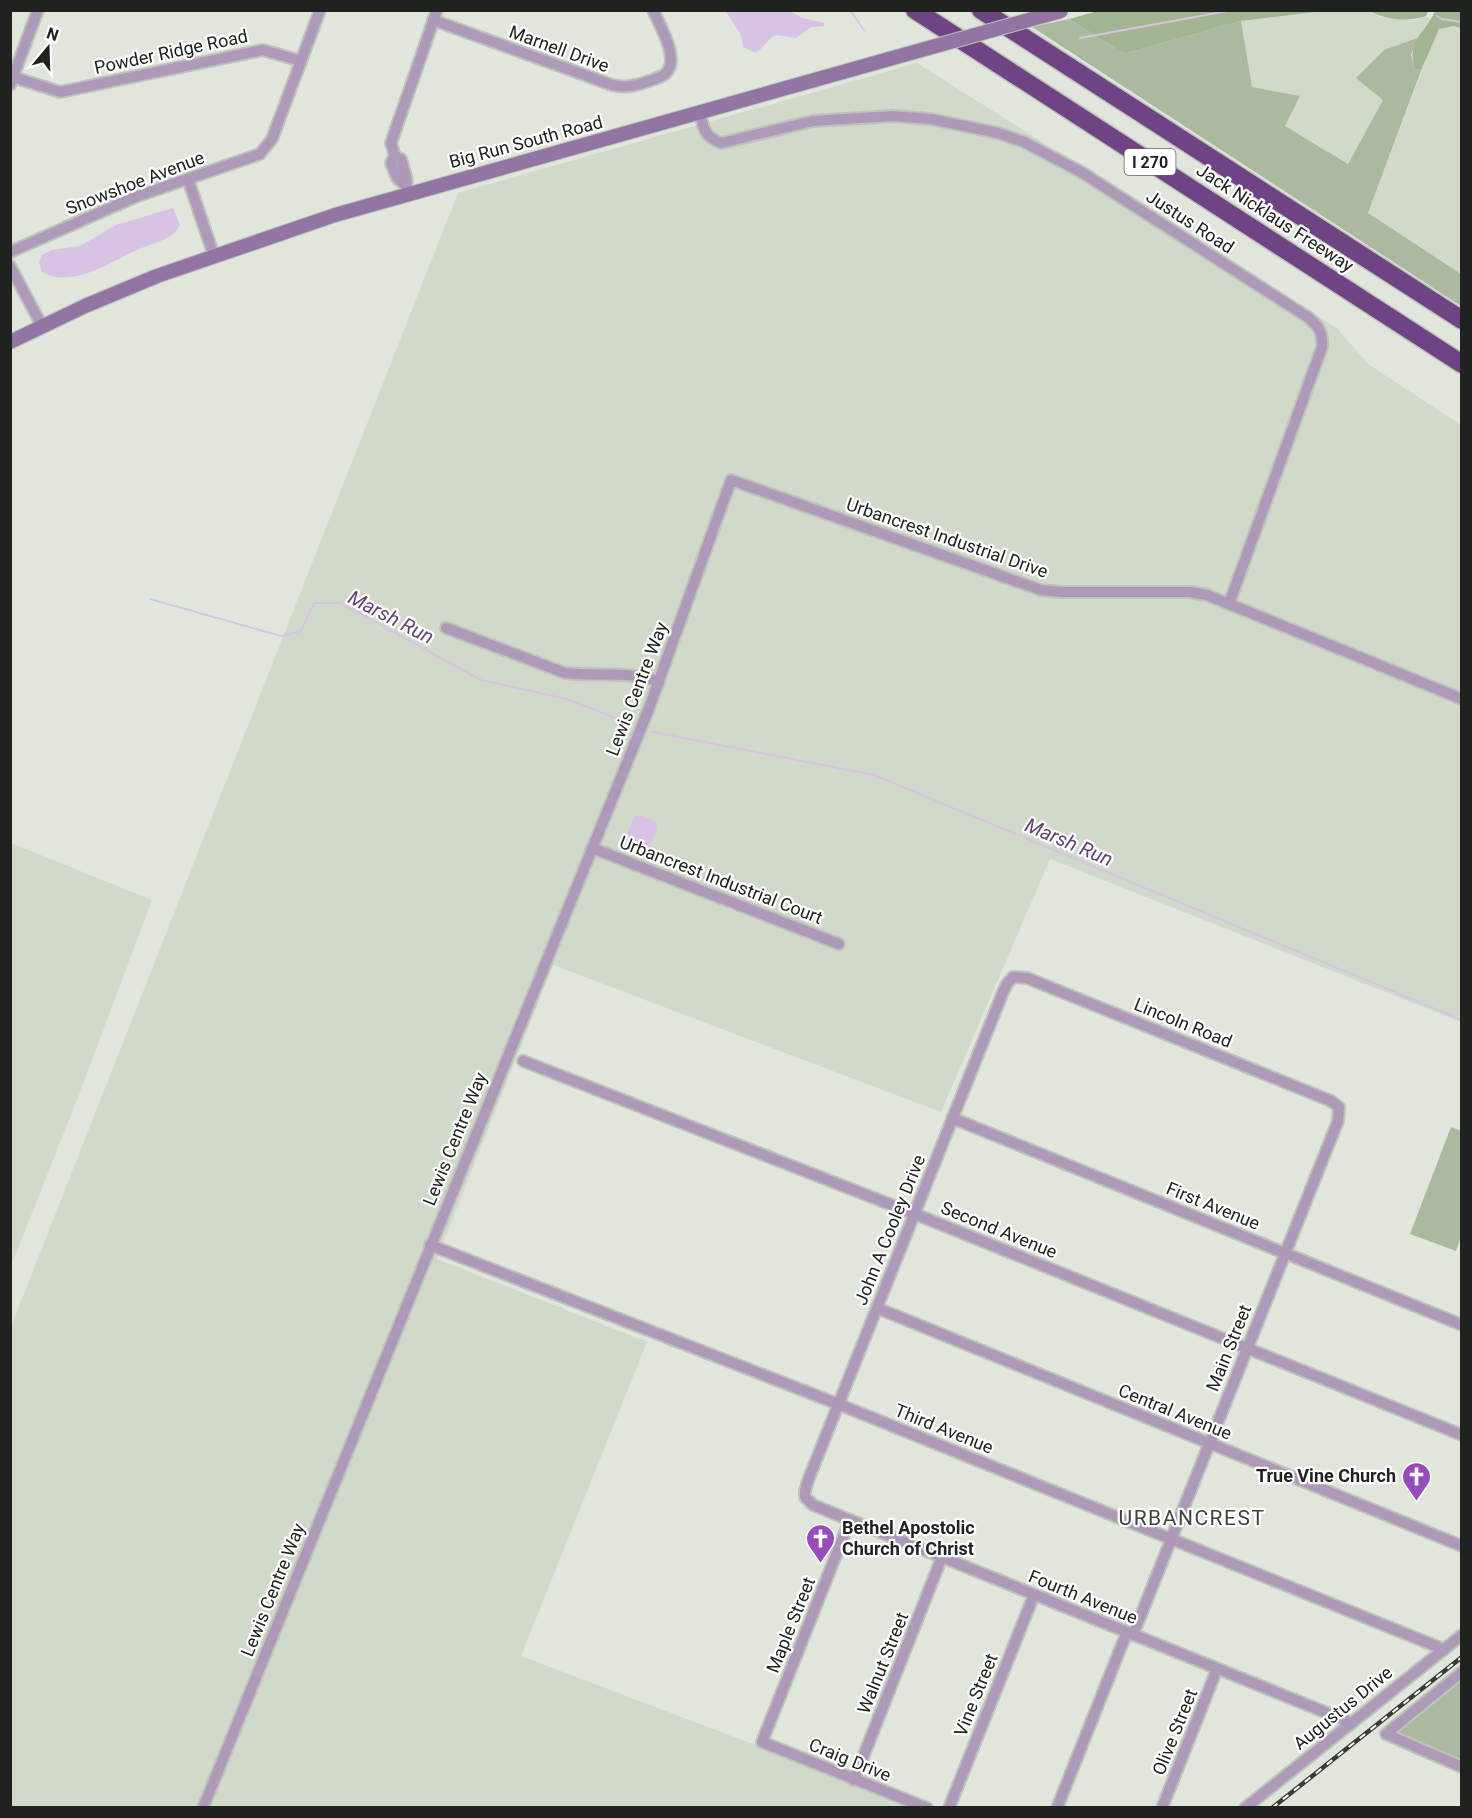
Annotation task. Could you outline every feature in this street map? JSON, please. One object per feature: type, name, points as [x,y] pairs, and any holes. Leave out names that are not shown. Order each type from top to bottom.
[{"type":"highway","name":"Jack Nicklaus Freeway","points":[[915,10],[1461,364]]},
{"type":"highway","name":"Jack Nicklaus Freeway","points":[[981,10],[1461,320]]},
{"type":"street","points":[[12,81],[38,10]]},
{"type":"street","points":[[301,61],[320,10]]},
{"type":"street","name":"Marnell Drive","points":[[435,15],[612,86],[635,87],[664,75],[671,66],[672,57],[653,10]]},
{"type":"street","name":"Big Run South Road","points":[[10,342],[147,280],[407,189],[700,113],[1062,11]]},
{"type":"street","points":[[407,189],[397,178],[391,163],[394,156],[391,143],[435,15]]},
{"type":"street","name":"Powder Ridge Road","points":[[12,81],[60,92],[262,50],[301,61]]},
{"type":"street","name":"Snowshoe Avenue","points":[[10,252],[135,197],[255,157],[269,144],[301,61]]},
{"type":"street","name":"Justus Road","points":[[700,113],[704,130],[711,139],[721,143],[813,121],[882,116],[931,119],[998,133],[1039,150],[1081,172],[1314,323],[1323,336],[1322,347],[1229,604]]},
{"type":"street","points":[[188,179],[213,256]]},
{"type":"street","points":[[10,266],[42,326]]},
{"type":"street","name":"Urbancrest Industrial Drive","points":[[730,480],[1041,590],[1190,592],[1207,595],[1461,699]]},
{"type":"street","name":"Lewis Centre Way","points":[[203,1808],[659,682],[730,480]]},
{"type":"street","points":[[446,628],[565,673],[583,675],[618,673],[650,678],[659,682]]},
{"type":"street","name":"Urbancrest Industrial Court","points":[[592,848],[839,944]]},
{"type":"street","name":"Lincoln Road","points":[[1013,977],[1027,978],[1331,1101],[1339,1107]]},
{"type":"street","name":"John A Cooley Drive","points":[[805,1497],[809,1478],[952,1118],[1003,992],[1013,977]]},
{"type":"street","name":"Second Avenue","points":[[523,1061],[915,1214],[1461,1435]]},
{"type":"street","name":"Main Street","points":[[1057,1808],[1171,1539],[1338,1120],[1339,1107]]},
{"type":"street","name":"First Avenue","points":[[952,1118],[1461,1325]]},
{"type":"street","name":"Third Avenue","points":[[430,1245],[838,1404],[1443,1649]]},
{"type":"street","name":"Central Avenue","points":[[877,1308],[1461,1546]]},
{"type":"street","name":"Fourth Avenue","points":[[805,1497],[813,1505],[1352,1722]]},
{"type":"street","name":"Maple Street","points":[[762,1742],[850,1520]]},
{"type":"street","name":"Walnut Street","points":[[854,1780],[942,1557]]},
{"type":"street","name":"Vine Street","points":[[949,1808],[1034,1594]]},
{"type":"street","name":"Augustus Drive","points":[[1245,1808],[1461,1635]]},
{"type":"street","name":"Olive Street","points":[[1162,1808],[1217,1669]]},
{"type":"street","points":[[1461,1672],[1386,1734],[1461,1767]]},
{"type":"street","name":"Craig Drive","points":[[762,1742],[927,1808]]},
{"type":"shaded area","points":[[1323,10],[1370,11],[1380,17],[1415,20],[1426,16],[1431,20],[1417,38],[1384,50],[1357,78],[1383,100],[1348,164],[1285,126],[1299,96],[1252,87],[1241,21]]},
{"type":"shaded area","points":[[726,11],[790,11],[802,18],[824,23],[824,26],[811,27],[796,38],[775,35],[756,53],[743,47],[739,32]]},
{"type":"shaded area","points":[[1454,26],[1461,28],[1461,274],[1368,213],[1438,29]]},
{"type":"shaded area","points":[[917,63],[1337,328],[1368,364],[1461,425],[1461,1022],[1050,859],[941,1112],[553,965],[437,1259],[647,1342],[521,1656],[919,1807],[11,1807],[10,1329],[458,193]]},
{"type":"shaded area","points":[[173,208],[180,225],[177,230],[162,240],[79,276],[54,276],[42,272],[39,263],[42,255],[52,250],[80,246],[116,225]]},
{"type":"shaded area","points":[[641,815],[655,821],[658,829],[648,847],[640,847],[628,842],[626,836],[634,816]]},
{"type":"shaded area","points":[[11,843],[152,900],[80,1092],[11,1266]]},
{"type":"green space","points":[[1102,10],[1323,11],[1241,21],[1124,54],[1069,19]]},
{"type":"green space","points":[[1370,11],[1428,11],[1426,16],[1405,19],[1390,18]]},
{"type":"green space","points":[[1435,11],[1461,11],[1461,28],[1454,26],[1439,29],[1421,71],[1415,69],[1413,50],[1418,37]]},
{"type":"green space","points":[[1069,19],[1124,54],[1241,21],[1252,87],[1300,96],[1285,126],[1348,164],[1383,100],[1356,78],[1384,50],[1417,38],[1411,55],[1415,69],[1421,71],[1368,213],[1461,274],[1461,306],[1032,27]]},
{"type":"green space","points":[[1451,1127],[1462,1131],[1461,1236],[1456,1251],[1410,1234]]},
{"type":"green space","points":[[1461,1680],[1461,1761],[1404,1738],[1400,1734],[1399,1729]]},
{"type":"waterway","points":[[850,10],[864,30]]},
{"type":"waterway","points":[[1080,38],[1233,10]]},
{"type":"waterway","points":[[1437,16],[1462,22]]},
{"type":"waterway","name":"Marsh Run","points":[[150,599],[281,636],[301,631],[314,603],[341,603],[481,680],[567,699],[629,723]]},
{"type":"waterway","name":"Marsh Run","points":[[653,732],[874,775],[1462,1020]]},
{"type":"railway","points":[[1272,1808],[1462,1657]]},
{"type":"place","name":"True Vine Church","points":[[1417,1502]]},
{"type":"place","name":"Bethel Apostolic Church of Christ","points":[[821,1564]]},
{"type":"district","name":"URBANCREST","points":[[1192,1518]]}]
